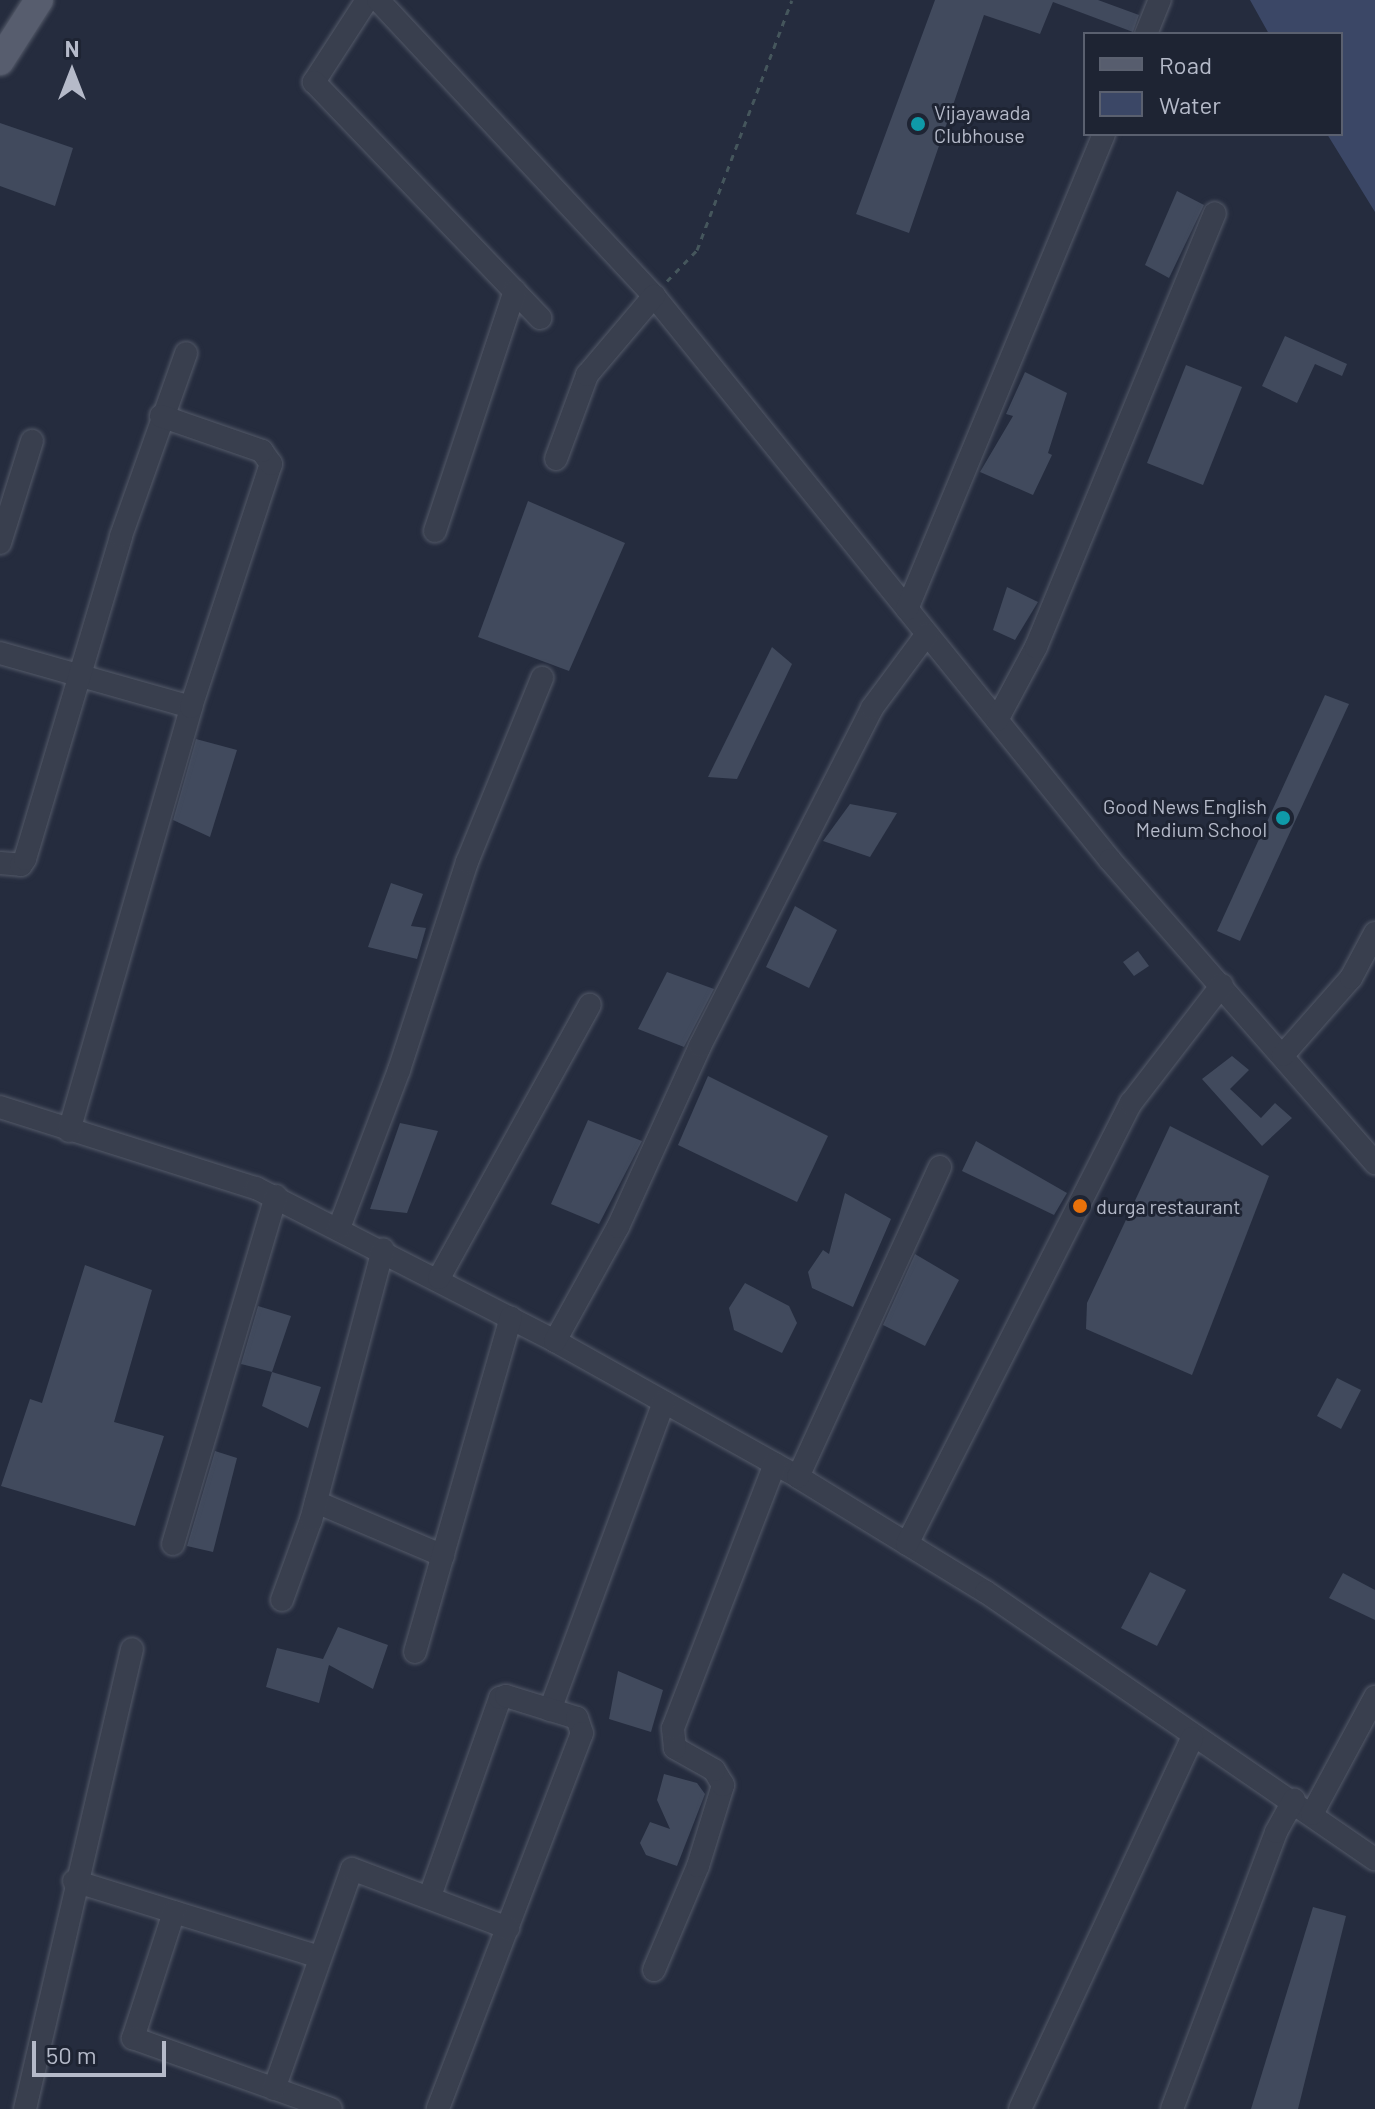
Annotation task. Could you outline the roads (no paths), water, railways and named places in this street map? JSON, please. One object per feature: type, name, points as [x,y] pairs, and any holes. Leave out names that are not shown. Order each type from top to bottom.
[{"type":"main road","points":[[0,61],[39,0]]},
{"type":"street","points":[[367,0],[314,82],[540,318]]},
{"type":"street","points":[[378,0],[654,296],[1110,860],[1375,1163]]},
{"type":"street","points":[[1147,32],[1160,0]]},
{"type":"street","points":[[907,609],[1103,136]]},
{"type":"street","points":[[997,720],[1036,647],[1215,213]]},
{"type":"street","points":[[435,531],[515,291]]},
{"type":"street","points":[[556,459],[587,375],[654,296]]},
{"type":"street","points":[[0,863],[17,865],[25,859],[161,416],[186,353]]},
{"type":"street","points":[[69,1131],[191,707],[270,456],[161,416]]},
{"type":"street","points":[[0,543],[32,441]]},
{"type":"street","points":[[555,1341],[614,1236],[700,1046],[872,708],[927,634]]},
{"type":"street","points":[[0,653],[191,707]]},
{"type":"street","points":[[339,1228],[399,1070],[467,862],[542,678]]},
{"type":"street","points":[[1283,1055],[1351,978],[1375,933]]},
{"type":"street","points":[[907,1544],[1131,1103],[1222,985]]},
{"type":"street","points":[[439,1278],[590,1005]]},
{"type":"street","points":[[0,1107],[276,1196],[439,1278],[555,1341],[798,1477],[986,1592],[1192,1738],[1294,1800],[1375,1859]]},
{"type":"street","points":[[798,1477],[940,1167]]},
{"type":"street","points":[[173,1544],[276,1196]]},
{"type":"street","points":[[282,1600],[316,1502],[383,1249]]},
{"type":"street","points":[[415,1652],[511,1317]]},
{"type":"street","points":[[550,1710],[664,1402]]},
{"type":"street","points":[[654,1970],[698,1866],[723,1785],[714,1770],[675,1748],[673,1728],[775,1464]]},
{"type":"street","points":[[316,1502],[443,1556]]},
{"type":"street","points":[[25,2109],[74,1881],[132,1649]]},
{"type":"street","points":[[1312,1814],[1375,1697]]},
{"type":"street","points":[[430,1896],[500,1698],[577,1718],[582,1733],[438,2109]]},
{"type":"street","points":[[1020,2109],[1192,1738]]},
{"type":"street","points":[[1172,2109],[1276,1832],[1294,1800]]},
{"type":"street","points":[[274,2089],[352,1869],[508,1928]]},
{"type":"street","points":[[74,1881],[320,1957]]},
{"type":"street","points":[[174,1912],[133,2038],[331,2109]]},
{"type":"water","points":[[1250,0],[1375,0],[1375,212],[1328,136],[1343,136],[1343,32],[1268,32]]},
{"type":"place","name":"Vijayawada Clubhouse","points":[[918,124]]},
{"type":"place","name":"Good News English Medium School","points":[[1283,818]]},
{"type":"place","name":"durga restaurant","points":[[1080,1206]]}]
